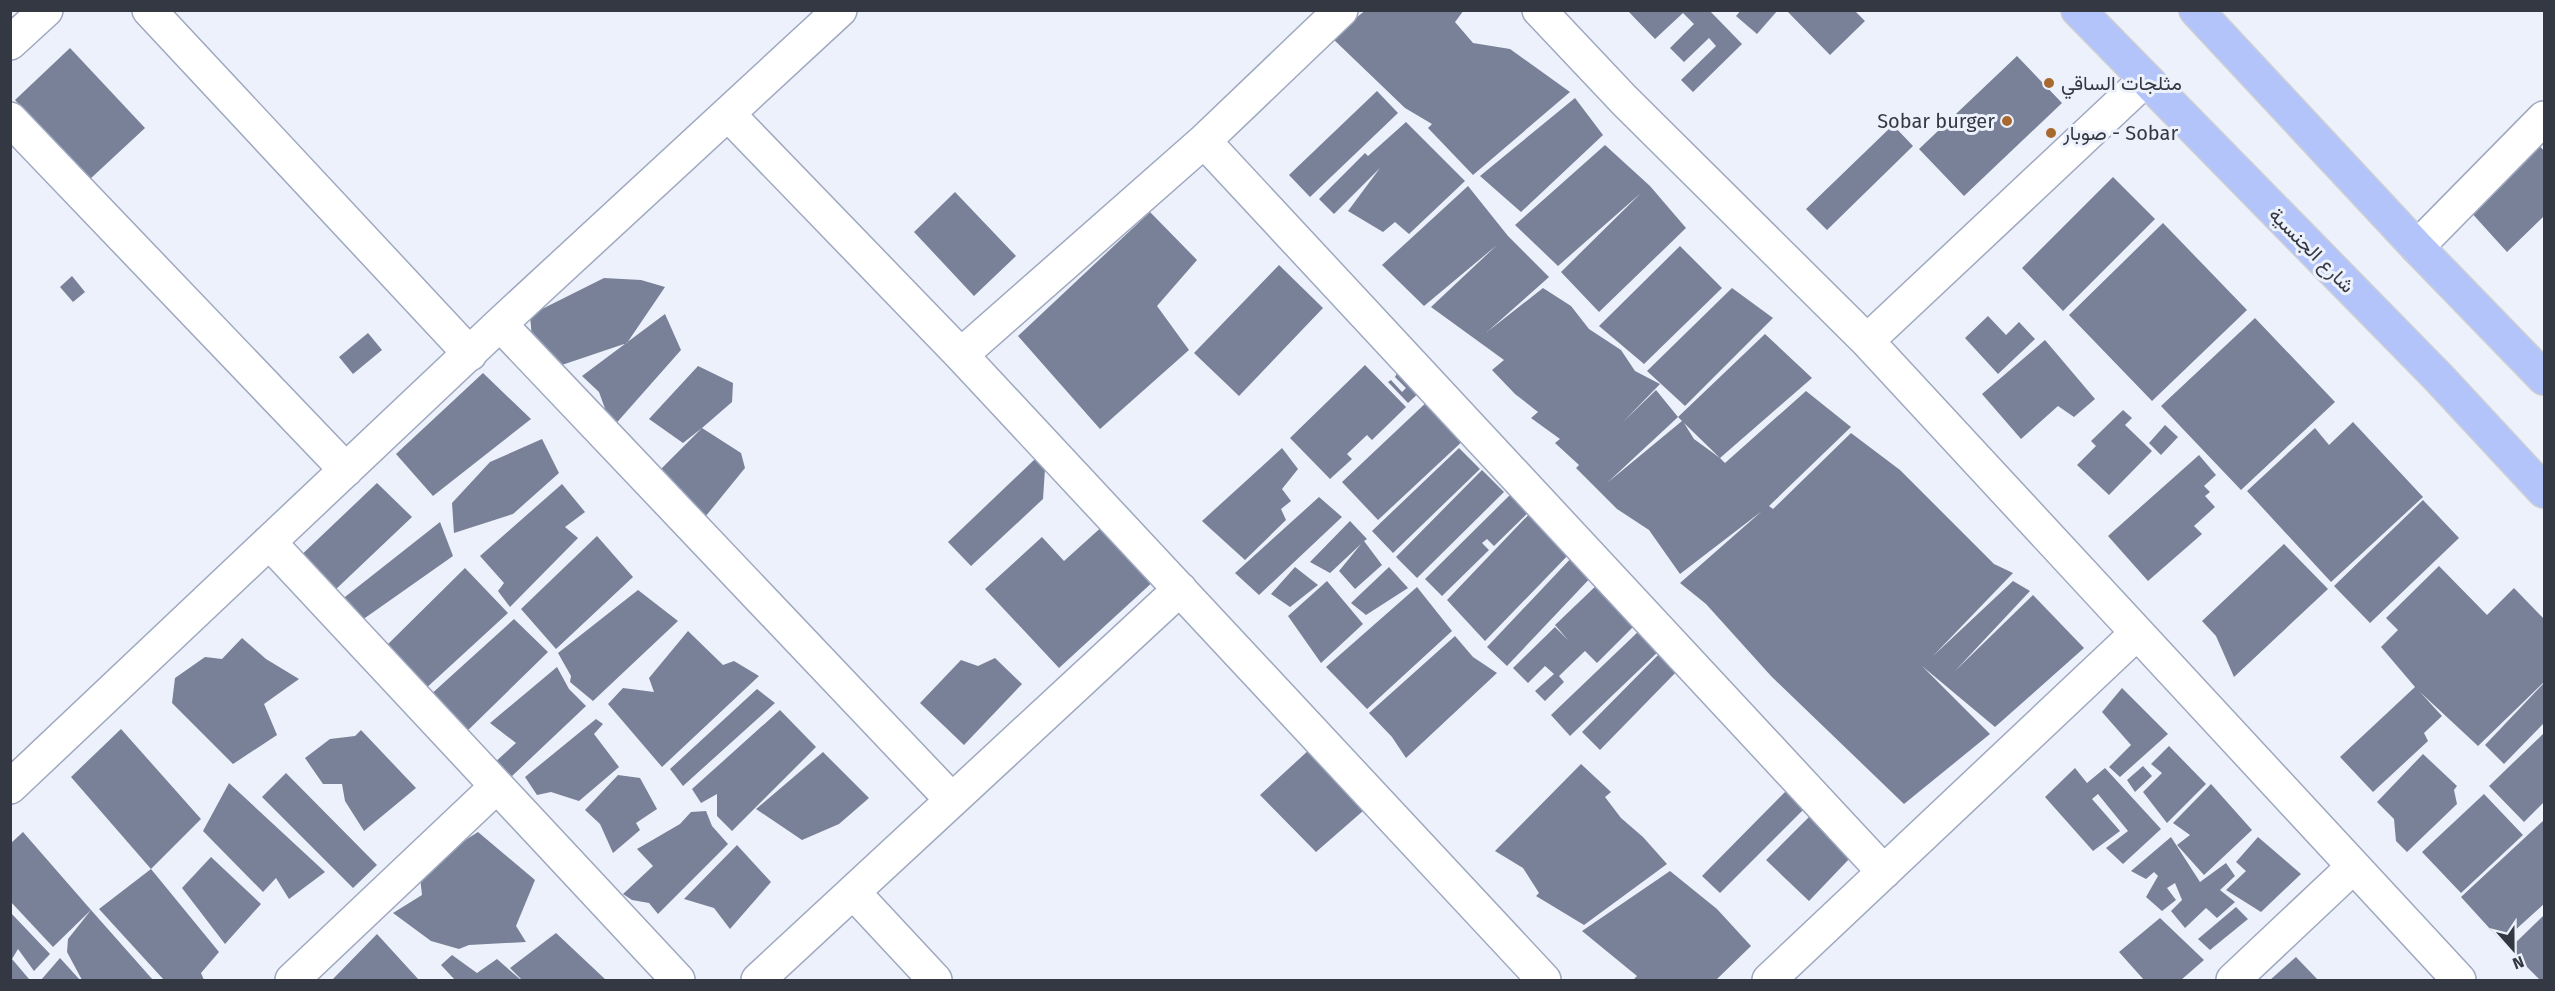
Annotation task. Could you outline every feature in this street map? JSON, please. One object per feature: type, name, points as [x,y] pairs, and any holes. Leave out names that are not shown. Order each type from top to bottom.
[{"type":"main road","name":"شارع الجنسية","points":[[2078,10],[2438,377],[2544,490]]},
{"type":"main road","points":[[2196,10],[2417,247],[2544,378]]},
{"type":"street","points":[[10,43],[46,10]]},
{"type":"street","points":[[149,10],[470,354]]},
{"type":"street","points":[[10,787],[500,324],[840,10]]},
{"type":"street","points":[[961,355],[1204,141],[1341,10]]},
{"type":"street","points":[[1539,10],[1624,100],[1867,341],[2458,981]]},
{"type":"street","points":[[1867,341],[2145,80]]},
{"type":"street","points":[[728,114],[961,355],[1544,981]]},
{"type":"street","points":[[2417,247],[2544,118]]},
{"type":"street","points":[[10,119],[346,470]]},
{"type":"street","points":[[1204,141],[1884,872]]},
{"type":"street","points":[[500,324],[952,800]]},
{"type":"street","points":[[269,542],[678,981]]},
{"type":"street","points":[[758,981],[1180,589]]},
{"type":"street","points":[[1769,981],[2138,633]]},
{"type":"street","points":[[292,981],[497,786]]},
{"type":"street","points":[[2233,981],[2354,867]]},
{"type":"street","points":[[853,892],[935,981]]},
{"type":"building","points":[[1366,10],[1464,10],[1455,22],[1473,43],[1510,49],[1570,92],[1473,175],[1428,128],[1432,124],[1405,108],[1331,37]]},
{"type":"building","points":[[1627,10],[1709,10],[1742,44],[1693,92],[1681,80],[1716,46],[1709,38],[1684,62],[1670,48],[1694,24],[1683,13],[1655,39]]},
{"type":"building","points":[[1741,10],[1778,10],[1757,34],[1736,16]]},
{"type":"building","points":[[1786,10],[1854,10],[1865,21],[1830,55]]},
{"type":"building","points":[[70,48],[145,128],[89,180],[15,100]]},
{"type":"building","points":[[2017,56],[2062,103],[1964,196],[1919,149]]},
{"type":"building","points":[[1377,91],[1398,113],[1310,197],[1289,175]]},
{"type":"building","points":[[1575,98],[1603,135],[1521,212],[1480,176]]},
{"type":"building","points":[[1406,122],[1465,181],[1409,234],[1395,222],[1383,232],[1348,211],[1380,168],[1334,214],[1319,199],[1365,153],[1368,156]]},
{"type":"building","points":[[1893,125],[1913,146],[1827,230],[1806,209]]},
{"type":"building","points":[[2538,144],[2544,151],[2544,216],[2507,252],[2469,210]]},
{"type":"building","points":[[1605,145],[1650,186],[1686,228],[1599,312],[1561,272],[1641,193],[1558,266],[1515,225]]},
{"type":"building","points":[[2113,177],[2155,219],[2063,311],[2022,268]]},
{"type":"building","points":[[1468,186],[1508,236],[1549,277],[1487,332],[1543,288],[1571,306],[1589,329],[1621,350],[1635,371],[1660,384],[1623,422],[1656,390],[1678,417],[1765,334],[1812,378],[1720,458],[1725,463],[1806,391],[1851,427],[1769,506],[1773,509],[1851,433],[1900,470],[1994,564],[2013,573],[1933,656],[2013,581],[2030,591],[1955,671],[2033,595],[2084,648],[1995,727],[1922,666],[1990,734],[1904,804],[1771,676],[1706,604],[1680,583],[1762,511],[1680,574],[1649,530],[1617,509],[1576,468],[1579,465],[1555,443],[1560,439],[1531,418],[1538,412],[1515,394],[1492,370],[1504,360],[1431,307],[1497,245],[1424,306],[1382,265]],"holes":[[[1678,417],[1682,421],[1607,483]],[[1684,423],[1720,458],[1694,439]]]},
{"type":"building","points":[[955,192],[1016,256],[974,296],[914,232]]},
{"type":"building","points":[[1150,212],[1197,260],[1157,306],[1189,350],[1100,429],[1018,336]]},
{"type":"building","points":[[2163,223],[2247,310],[2152,401],[2069,315]]},
{"type":"building","points":[[1680,246],[1722,288],[1644,364],[1599,326]]},
{"type":"building","points":[[1279,265],[1323,308],[1239,396],[1194,353]]},
{"type":"building","points":[[72,276],[85,292],[73,302],[60,287]]},
{"type":"building","points":[[604,278],[641,280],[665,287],[627,343],[553,368],[532,339],[530,315]]},
{"type":"building","points":[[1732,288],[1773,318],[1685,406],[1647,371]]},
{"type":"building","points":[[665,314],[681,350],[612,428],[599,392],[582,376]]},
{"type":"building","points":[[1988,316],[2006,335],[2019,322],[2035,339],[1998,374],[1965,338]]},
{"type":"building","points":[[2255,318],[2335,402],[2241,490],[2161,406]]},
{"type":"building","points":[[368,333],[382,350],[353,374],[339,357]]},
{"type":"building","points":[[2045,340],[2095,399],[2074,417],[2058,406],[2021,439],[1982,394]]},
{"type":"building","points":[[1365,365],[1406,407],[1372,440],[1367,435],[1347,454],[1352,459],[1330,479],[1290,438]]},
{"type":"building","points":[[698,366],[733,383],[732,402],[683,443],[649,419]]},
{"type":"building","points":[[1400,367],[1422,390],[1408,403],[1388,382],[1391,380],[1402,392],[1406,388],[1395,377]]},
{"type":"building","points":[[483,373],[531,419],[433,496],[396,454]]},
{"type":"building","points":[[1430,399],[1467,437],[1378,520],[1342,482]]},
{"type":"building","points":[[2123,410],[2132,418],[2125,425],[2152,451],[2109,495],[2077,465],[2096,446],[2091,441]]},
{"type":"building","points":[[2353,422],[2423,497],[2331,582],[2247,491],[2315,428],[2329,445]]},
{"type":"building","points":[[2165,425],[2178,437],[2161,455],[2149,443]]},
{"type":"building","points":[[702,428],[741,453],[745,468],[701,522],[659,471]]},
{"type":"building","points":[[542,439],[559,473],[513,514],[454,533],[452,503],[490,462]]},
{"type":"building","points":[[1282,448],[1298,469],[1282,489],[1291,501],[1281,509],[1286,520],[1245,560],[1202,521]]},
{"type":"building","points":[[1459,448],[1480,469],[1393,553],[1372,531]]},
{"type":"building","points":[[2199,455],[2216,475],[2204,486],[2210,492],[2205,496],[2215,507],[2194,526],[2202,534],[2148,581],[2108,536]]},
{"type":"building","points":[[1035,459],[1045,469],[1043,499],[971,566],[948,542]]},
{"type":"building","points":[[1482,470],[1504,492],[1417,578],[1396,557]]},
{"type":"building","points":[[377,483],[412,517],[334,591],[295,561]]},
{"type":"building","points":[[562,484],[585,512],[565,527],[578,538],[510,607],[498,591],[504,583],[480,556]]},
{"type":"building","points":[[1515,490],[1533,508],[1494,546],[1487,539],[1482,543],[1489,550],[1442,596],[1425,579]]},
{"type":"building","points":[[1319,497],[1342,517],[1259,595],[1235,573]]},
{"type":"building","points":[[2423,500],[2459,538],[2370,623],[2334,586]]},
{"type":"building","points":[[1533,510],[1572,551],[1485,641],[1447,600]]},
{"type":"building","points":[[1350,521],[1367,539],[1364,541],[1382,565],[1355,589],[1339,571],[1361,544],[1330,573],[1310,562]]},
{"type":"building","points":[[440,522],[453,556],[355,625],[331,608]]},
{"type":"building","points":[[1105,524],[1156,579],[1059,668],[985,589],[1042,537],[1064,561]]},
{"type":"building","points":[[597,536],[633,577],[556,649],[521,609]]},
{"type":"building","points":[[2284,544],[2328,589],[2234,677],[2216,636],[2202,621]]},
{"type":"building","points":[[1575,554],[1595,573],[1507,666],[1487,647]]},
{"type":"building","points":[[2439,566],[2487,615],[2514,588],[2544,619],[2544,682],[2478,746],[2420,692],[2442,716],[2424,733],[2428,741],[2373,792],[2340,757],[2415,687],[2381,647],[2398,630],[2386,618]]},
{"type":"building","points":[[1295,567],[1318,585],[1290,607],[1271,594]]},
{"type":"building","points":[[1389,567],[1408,588],[1366,615],[1351,603]]},
{"type":"building","points":[[465,568],[508,613],[423,691],[381,651]]},
{"type":"building","points":[[1327,581],[1363,624],[1321,663],[1288,616]]},
{"type":"building","points":[[1599,583],[1638,622],[1597,663],[1585,651],[1559,676],[1564,682],[1545,701],[1535,691],[1554,674],[1545,666],[1528,683],[1513,668],[1555,627],[1568,640],[1555,625]]},
{"type":"building","points":[[1417,587],[1452,631],[1367,709],[1326,667]]},
{"type":"building","points":[[638,590],[678,621],[593,701],[570,682],[571,676],[558,653]]},
{"type":"building","points":[[514,619],[548,652],[460,738],[428,697]]},
{"type":"building","points":[[1641,629],[1661,649],[1570,736],[1551,715]]},
{"type":"building","points":[[688,631],[723,665],[734,661],[759,676],[662,767],[608,704],[623,688],[654,692],[649,678]]},
{"type":"building","points":[[1455,636],[1473,657],[1497,673],[1406,758],[1392,737],[1369,713]]},
{"type":"building","points":[[242,638],[266,659],[299,679],[264,704],[277,735],[233,764],[172,703],[175,678],[205,657],[222,659]]},
{"type":"building","points":[[1663,650],[1681,667],[1600,750],[1582,732]]},
{"type":"building","points":[[995,658],[1022,684],[964,745],[920,703],[961,660],[978,666]]},
{"type":"building","points":[[557,667],[569,689],[586,706],[511,777],[493,764],[516,743],[490,723]]},
{"type":"building","points":[[2544,683],[2544,723],[2504,764],[2485,745]]},
{"type":"building","points":[[2122,688],[2168,734],[2120,777],[2109,767],[2131,745],[2102,712]]},
{"type":"building","points":[[757,689],[775,703],[683,786],[670,769]]},
{"type":"building","points":[[780,710],[816,747],[732,831],[717,816],[717,794],[701,803],[692,789]]},
{"type":"building","points":[[596,719],[603,724],[594,734],[619,767],[579,801],[551,792],[537,795],[525,777]]},
{"type":"building","points":[[121,729],[201,819],[151,869],[71,777]]},
{"type":"building","points":[[361,730],[416,788],[364,831],[345,801],[342,784],[323,784],[305,758],[330,739],[355,736]]},
{"type":"building","points":[[2544,733],[2544,802],[2524,822],[2489,786]]},
{"type":"building","points":[[1323,737],[1379,797],[1316,852],[1260,795]]},
{"type":"building","points":[[2169,746],[2206,784],[2167,823],[2143,792],[2162,773],[2151,764]]},
{"type":"building","points":[[823,752],[869,798],[839,824],[802,840],[756,809]]},
{"type":"building","points":[[2423,754],[2457,786],[2454,790],[2457,804],[2407,852],[2396,841],[2394,819],[2377,802]]},
{"type":"building","points":[[1581,764],[1611,792],[1605,797],[1621,818],[1643,837],[1667,864],[1584,925],[1536,896],[1539,893],[1523,868],[1495,851]]},
{"type":"building","points":[[2143,766],[2152,776],[2135,792],[2127,780]]},
{"type":"building","points":[[2075,768],[2087,783],[2105,768],[2161,829],[2123,864],[2106,848],[2128,831],[2098,794],[2092,799],[2120,831],[2093,851],[2045,797]]},
{"type":"building","points":[[286,773],[377,865],[353,888],[262,797]]},
{"type":"building","points":[[618,775],[640,778],[657,809],[636,823],[640,830],[613,853],[600,824],[585,810]]},
{"type":"building","points":[[229,783],[325,872],[289,899],[276,878],[263,892],[203,831]]},
{"type":"building","points":[[2211,784],[2252,830],[2204,875],[2177,845],[2190,835],[2173,823]]},
{"type":"building","points":[[1788,789],[1806,807],[1720,893],[1702,876]]},
{"type":"building","points":[[2484,794],[2523,835],[2461,893],[2422,852]]},
{"type":"building","points":[[706,811],[712,826],[728,844],[658,914],[649,903],[632,900],[623,894],[653,866],[637,849],[680,824],[691,812]]},
{"type":"building","points":[[1809,817],[1851,857],[1809,901],[1766,860]]},
{"type":"building","points":[[2544,820],[2544,904],[2502,942],[2461,897]]},
{"type":"building","points":[[23,832],[91,910],[53,947],[10,901],[10,844]]},
{"type":"building","points":[[478,832],[535,880],[516,926],[526,942],[469,945],[459,949],[431,941],[393,913],[422,895],[420,877],[445,853]]},
{"type":"building","points":[[2171,837],[2200,882],[2226,863],[2235,876],[2220,890],[2235,902],[2217,918],[2206,908],[2185,928],[2171,911],[2182,900],[2175,883],[2167,888],[2176,900],[2162,911],[2146,897],[2158,876],[2154,872],[2146,879],[2131,871]]},
{"type":"building","points":[[2258,837],[2301,874],[2261,912],[2226,890],[2246,871],[2236,862]]},
{"type":"building","points":[[737,845],[771,882],[730,929],[714,908],[684,899]]},
{"type":"building","points":[[211,857],[261,904],[225,944],[182,888]]},
{"type":"building","points":[[151,869],[219,952],[201,973],[204,980],[164,980],[99,909]]},
{"type":"building","points":[[1670,871],[1717,909],[1751,946],[1716,980],[1635,980],[1637,976],[1582,931]]},
{"type":"building","points":[[2236,907],[2248,919],[2210,950],[2198,939]]},
{"type":"building","points":[[91,910],[153,980],[82,980],[67,952],[68,939]]},
{"type":"building","points":[[10,912],[50,954],[34,971],[18,949],[12,959],[29,979],[27,980],[10,980]]},
{"type":"building","points":[[2544,915],[2544,980],[2540,980],[2509,949]]},
{"type":"building","points":[[2160,918],[2204,960],[2181,980],[2144,980],[2119,952]]},
{"type":"building","points":[[556,933],[606,980],[522,980],[510,968]]},
{"type":"building","points":[[377,934],[419,980],[332,980]]},
{"type":"building","points":[[452,955],[477,973],[497,959],[521,980],[455,980],[441,965]]},
{"type":"building","points":[[2296,957],[2318,980],[2270,980]]},
{"type":"building","points":[[60,958],[80,980],[41,980]]},
{"type":"place","name":"مثلجات الساقي","points":[[2049,83]]},
{"type":"place","name":"Sobar burger","points":[[2007,121]]},
{"type":"place","name":"صوبار - Sobar","points":[[2051,133]]}]
